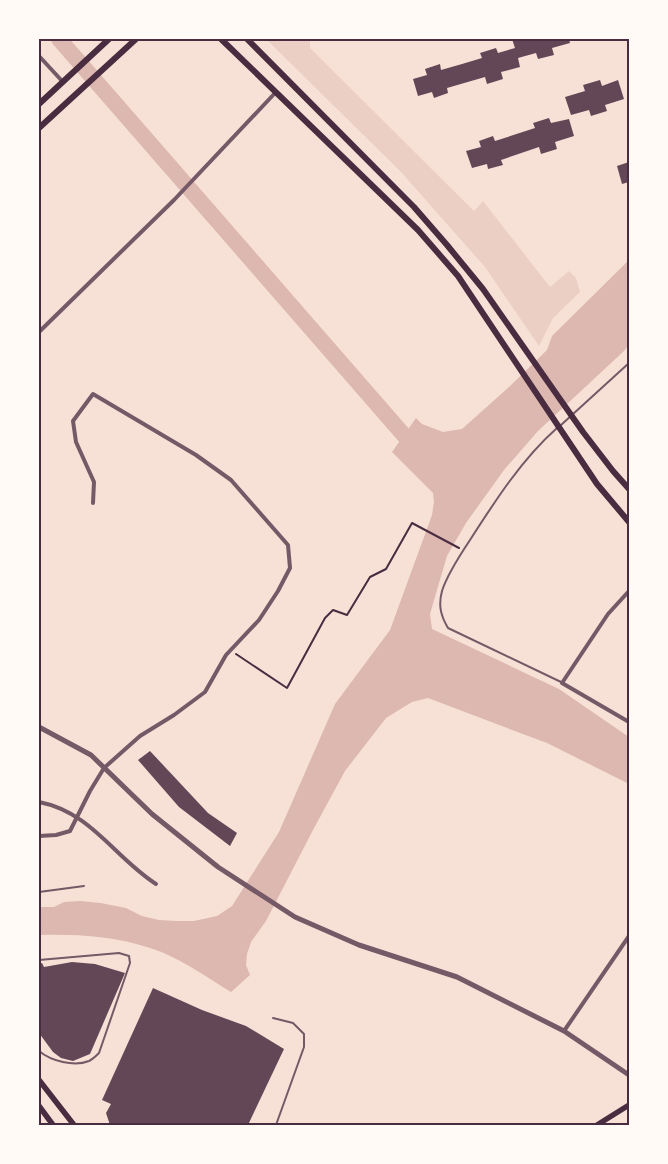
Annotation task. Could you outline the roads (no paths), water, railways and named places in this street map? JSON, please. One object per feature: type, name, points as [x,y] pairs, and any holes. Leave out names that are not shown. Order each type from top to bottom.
[{"type":"main road","points":[[39,104],[109,39]]},
{"type":"main road","points":[[39,128],[136,39]]},
{"type":"main road","points":[[222,39],[418,230],[458,276],[597,484],[629,522]]},
{"type":"main road","points":[[249,40],[419,214],[483,289],[583,432],[612,471],[629,489]]},
{"type":"main road","points":[[39,1080],[74,1125]]},
{"type":"main road","points":[[596,1125],[629,1105]]},
{"type":"main road","points":[[39,1106],[53,1125]]},
{"type":"street","points":[[39,56],[63,82]]},
{"type":"street","points":[[39,332],[190,184],[276,92]]},
{"type":"street","points":[[39,836],[56,835],[70,831],[104,768],[140,736],[174,715],[205,692],[230,650],[259,620],[290,568],[288,546],[231,480],[196,455],[93,394],[73,421],[76,442],[94,482],[93,503]]},
{"type":"street","points":[[629,591],[608,614],[562,683],[629,722]]},
{"type":"street","points":[[39,727],[91,755],[152,814],[218,867],[295,916],[359,945],[457,977],[564,1031],[629,1076]]},
{"type":"street","points":[[39,802],[64,810],[77,817],[97,832],[144,876],[156,884]]},
{"type":"street","points":[[564,1031],[629,936]]},
{"type":"lane","points":[[562,683],[448,628],[440,613],[442,592],[463,551],[488,511],[539,444],[629,362]]},
{"type":"lane","points":[[39,892],[84,886]]},
{"type":"lane","points":[[39,960],[119,953],[129,956],[130,963],[99,1053],[91,1060],[74,1064],[46,1057],[39,1051]]},
{"type":"lane","points":[[273,1018],[293,1023],[304,1034],[304,1047],[276,1125]]},
{"type":"waterway","points":[[59,39],[409,441],[420,449]]}]
